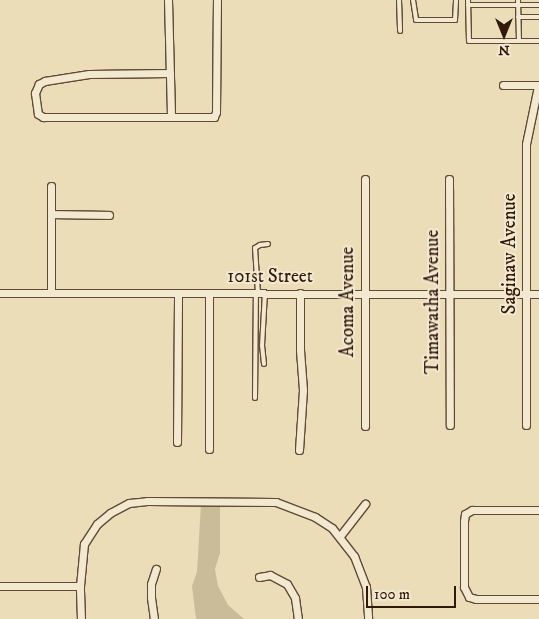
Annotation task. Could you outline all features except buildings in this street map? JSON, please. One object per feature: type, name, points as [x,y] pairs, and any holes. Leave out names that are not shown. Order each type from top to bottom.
[{"type":"street","points":[[168,0],[171,117]]},
{"type":"street","points":[[170,73],[88,74],[45,81],[37,87],[35,97],[38,114],[43,117],[214,116],[216,114],[216,0]]},
{"type":"street","points":[[503,85],[538,86]]},
{"type":"street","name":"Saginaw Avenue","points":[[526,425],[526,144],[538,86]]},
{"type":"street","name":"Acoma Avenue","points":[[365,179],[365,426]]},
{"type":"street","name":"Timawatha Avenue","points":[[449,179],[450,425]]},
{"type":"street","points":[[51,293],[52,186]]},
{"type":"street","points":[[52,214],[109,215]]},
{"type":"street","points":[[209,292],[209,449]]},
{"type":"street","name":"101st Street","points":[[0,293],[539,294]]},
{"type":"street","points":[[177,442],[178,293]]},
{"type":"street","points":[[299,450],[303,390],[300,350],[300,293]]},
{"type":"street","points":[[81,619],[80,586],[83,548],[92,532],[110,513],[138,502],[276,502],[316,516],[340,536],[354,556],[364,577],[368,619]]},
{"type":"street","points":[[340,536],[365,504]]},
{"type":"street","points":[[539,510],[472,510],[465,514],[464,587],[469,597],[476,599],[539,599]]},
{"type":"street","points":[[154,619],[151,597],[156,568]]},
{"type":"street","points":[[258,577],[270,574],[287,584],[295,598],[298,619]]},
{"type":"street","points":[[0,586],[80,586]]},
{"type":"lane","points":[[398,0],[400,31]]},
{"type":"lane","points":[[413,0],[416,20],[456,20],[456,0]]},
{"type":"lane","points":[[468,0],[469,41],[539,41]]},
{"type":"lane","points":[[468,5],[518,2],[539,5]]},
{"type":"lane","points":[[518,2],[519,41]]},
{"type":"lane","points":[[518,17],[539,16]]},
{"type":"lane","points":[[264,364],[260,293],[255,248],[268,244]]},
{"type":"lane","points":[[255,398],[260,293]]},
{"type":"shaded area","points":[[201,504],[220,504],[220,553],[215,569],[218,586],[228,605],[244,619],[196,619],[192,586],[197,572]]}]
